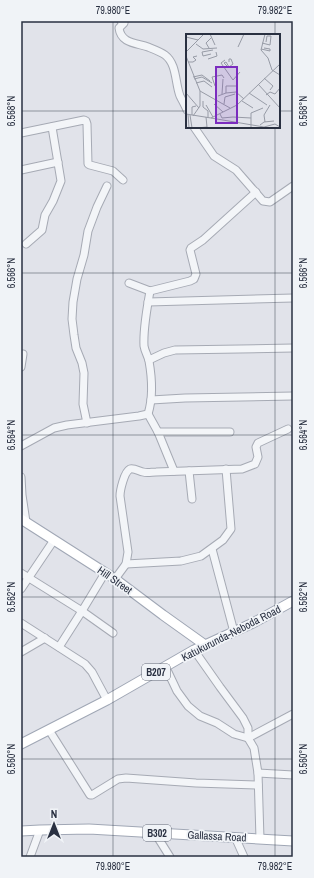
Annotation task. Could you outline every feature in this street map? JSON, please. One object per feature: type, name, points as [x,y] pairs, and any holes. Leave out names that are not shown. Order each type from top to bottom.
[{"type":"main road","name":"Hill Street","points":[[24,521],[115,578],[205,645]]},
{"type":"main road","name":"Katukurunda-Neboda Road","points":[[21,744],[107,700],[194,650],[253,623],[293,601]]},
{"type":"main road","name":"Gallassa Road","points":[[21,831],[89,829],[293,841]]},
{"type":"street","points":[[123,22],[119,28],[124,39],[148,47],[166,56],[172,65],[180,95],[186,108]]},
{"type":"street","points":[[21,134],[84,120],[87,124],[88,164],[113,171],[123,180]]},
{"type":"street","points":[[26,244],[42,230],[45,215],[53,201],[61,181],[52,127]]},
{"type":"street","points":[[195,128],[214,156],[236,170],[263,201],[270,202],[293,186]]},
{"type":"street","points":[[21,170],[58,162]]},
{"type":"street","points":[[87,423],[83,404],[84,374],[82,363],[76,348],[72,319],[73,302],[88,231],[107,186]]},
{"type":"street","points":[[129,283],[150,291],[194,279],[196,274],[190,250],[191,248],[203,240],[256,192]]},
{"type":"street","points":[[150,291],[144,349],[149,360],[151,400],[148,414],[158,432],[174,471]]},
{"type":"street","points":[[148,302],[293,298]]},
{"type":"street","points":[[149,360],[175,350],[293,348]]},
{"type":"street","points":[[21,367],[23,354]]},
{"type":"street","points":[[151,400],[293,396]]},
{"type":"street","points":[[21,446],[54,428],[148,414]]},
{"type":"street","points":[[115,578],[126,564],[128,552],[120,490],[127,472],[130,469],[143,472],[242,469],[255,464],[258,457],[256,448],[258,443],[288,429]]},
{"type":"street","points":[[158,432],[230,432]]},
{"type":"street","points":[[126,564],[181,561],[201,556],[224,540],[231,529],[226,469]]},
{"type":"street","points":[[189,471],[192,499]]},
{"type":"street","points":[[21,477],[24,521]]},
{"type":"street","points":[[21,589],[54,540]]},
{"type":"street","points":[[212,549],[234,632]]},
{"type":"street","points":[[59,647],[105,572]]},
{"type":"street","points":[[21,573],[82,611],[113,633]]},
{"type":"street","points":[[21,623],[85,664],[92,672],[107,700]]},
{"type":"street","points":[[21,652],[45,638]]},
{"type":"street","points":[[194,650],[243,718],[248,728],[248,738],[254,748],[258,773],[260,839]]},
{"type":"street","points":[[162,668],[168,672],[177,691],[188,706],[200,716],[218,723],[234,734],[248,738],[293,714]]},
{"type":"street","points":[[49,730],[90,795],[118,779],[126,778],[196,783],[258,785]]},
{"type":"street","points":[[258,773],[293,774]]},
{"type":"street","points":[[30,857],[40,830]]},
{"type":"street","points":[[155,833],[170,857]]},
{"type":"street","points":[[235,837],[244,857]]}]
